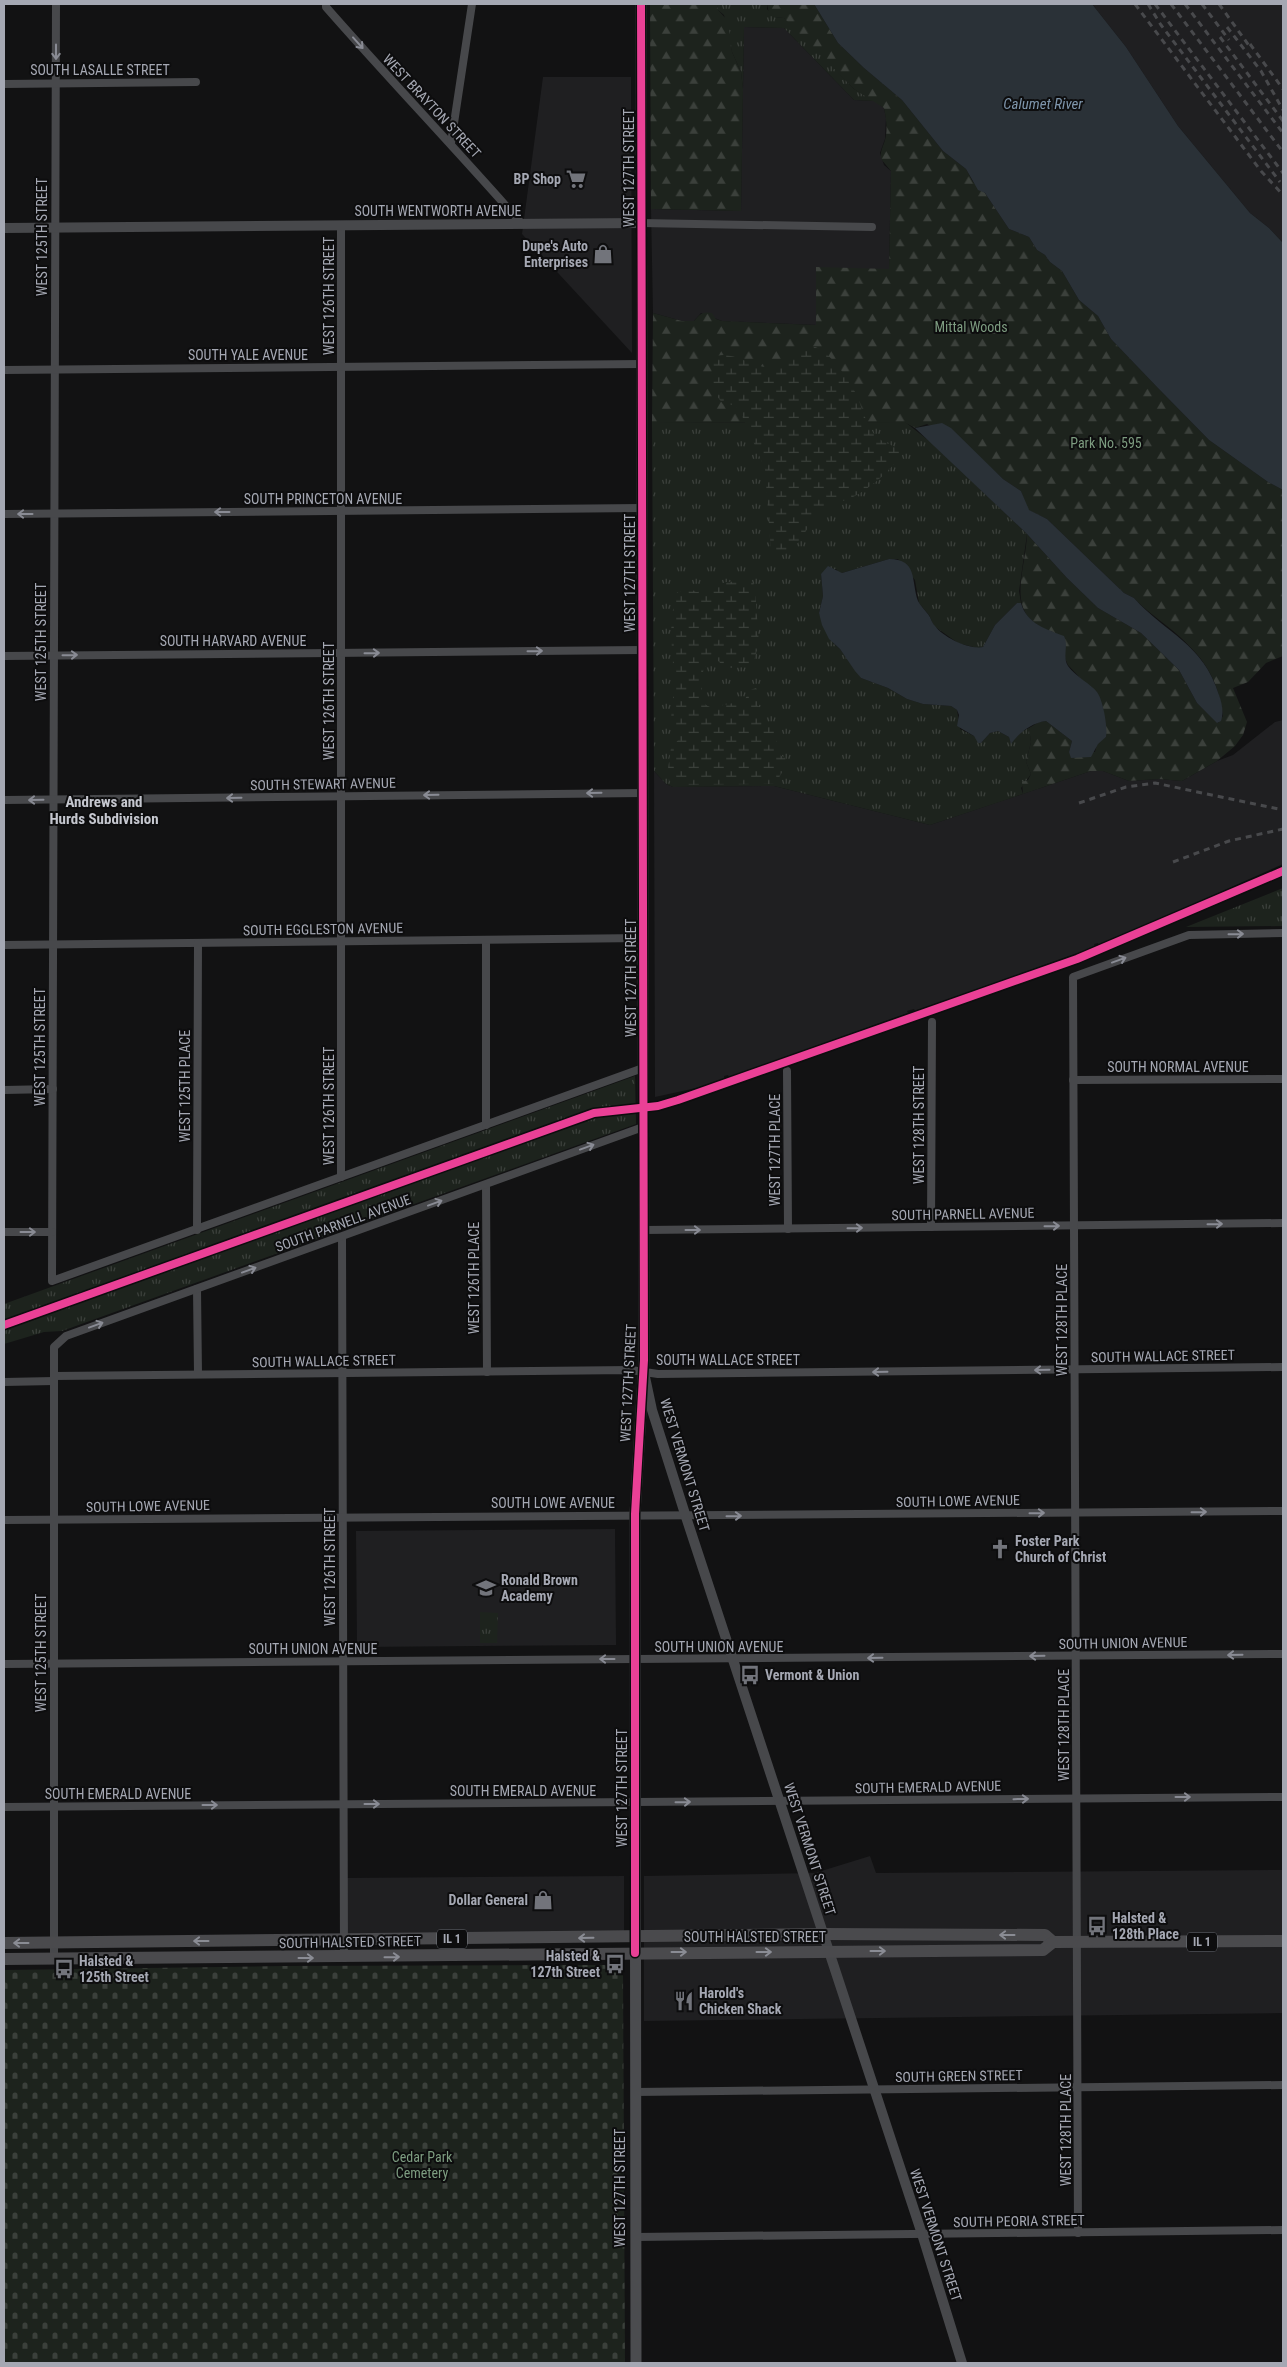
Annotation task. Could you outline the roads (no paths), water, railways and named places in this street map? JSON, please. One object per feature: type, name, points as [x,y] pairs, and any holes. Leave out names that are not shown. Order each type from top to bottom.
[{"type":"main road","name":"WEST 127TH STREET","points":[[636,2363],[635,1514],[644,1372],[641,4]]},
{"type":"main road","name":"SOUTH HALSTED STREET","points":[[4,1943],[824,1934],[1045,1936],[1054,1942],[1283,1941]]},
{"type":"main road","name":"SOUTH HALSTED STREET","points":[[4,1959],[344,1958],[635,1953],[1044,1950],[1054,1942]]},
{"type":"street","name":"WEST 125TH STREET","points":[[56,4],[52,1281],[197,1230]]},
{"type":"street","name":"WEST BRAYTON STREET","points":[[326,4],[326,7],[366,52],[451,142],[522,224]]},
{"type":"street","points":[[451,142],[472,4]]},
{"type":"street","name":"SOUTH LASALLE STREET","points":[[4,84],[196,82]]},
{"type":"street","name":"SOUTH WENTWORTH AVENUE","points":[[4,228],[641,223],[872,227]]},
{"type":"street","name":"WEST 126TH STREET","points":[[341,225],[341,1177]]},
{"type":"street","name":"SOUTH YALE AVENUE","points":[[4,370],[642,364]]},
{"type":"street","name":"SOUTH PRINCETON AVENUE","points":[[4,514],[642,508]]},
{"type":"street","name":"SOUTH HARVARD AVENUE","points":[[4,656],[642,650]]},
{"type":"street","name":"SOUTH STEWART AVENUE","points":[[4,800],[643,793]]},
{"type":"street","name":"WEST 128TH PLACE","points":[[1078,2233],[1073,977],[1189,935],[1283,934]]},
{"type":"street","name":"SOUTH EGGLESTON AVENUE","points":[[4,945],[643,938]]},
{"type":"street","points":[[486,940],[486,1125]]},
{"type":"street","name":"WEST 125TH PLACE","points":[[197,1230],[198,943]]},
{"type":"street","name":"WEST 128TH STREET","points":[[931,1227],[932,1022]]},
{"type":"street","points":[[197,1230],[643,1068]]},
{"type":"street","name":"WEST 127TH PLACE","points":[[788,1071],[788,1229]]},
{"type":"street","name":"SOUTH NORMAL AVENUE","points":[[1074,1080],[1283,1079]]},
{"type":"street","points":[[4,1090],[53,1089]]},
{"type":"street","name":"SOUTH PARNELL AVENUE","points":[[54,1347],[66,1336],[644,1127]]},
{"type":"street","name":"WEST 126TH PLACE","points":[[486,1185],[486,1372]]},
{"type":"street","name":"SOUTH PARNELL AVENUE","points":[[644,1230],[1283,1223]]},
{"type":"street","points":[[4,1232],[52,1232]]},
{"type":"street","name":"WEST 126TH STREET","points":[[342,1237],[344,1958]]},
{"type":"street","points":[[197,1288],[198,1374]]},
{"type":"street","name":"WEST 125TH STREET","points":[[54,1347],[54,1959]]},
{"type":"street","name":"SOUTH WALLACE STREET","points":[[4,1382],[54,1378],[198,1374],[1075,1370],[1283,1367]]},
{"type":"street","name":"WEST VERMONT STREET","points":[[644,1372],[652,1410],[686,1516],[922,2234],[962,2363]]},
{"type":"street","name":"SOUTH LOWE AVENUE","points":[[4,1520],[635,1514],[686,1516],[1283,1511]]},
{"type":"street","name":"SOUTH UNION AVENUE","points":[[4,1664],[634,1659],[733,1660],[1283,1654]]},
{"type":"street","name":"SOUTH EMERALD AVENUE","points":[[4,1807],[1283,1797]]},
{"type":"street","name":"SOUTH GREEN STREET","points":[[635,2092],[1283,2085]]},
{"type":"street","name":"SOUTH PEORIA STREET","points":[[635,2237],[1283,2230]]},
{"type":"water","name":"Calumet River","points":[[814,4],[1092,4],[1126,47],[1178,126],[1250,213],[1269,228],[1283,243],[1283,490],[1268,482],[1209,440],[1156,386],[1111,339],[1098,316],[1079,300],[1062,271],[1037,250],[1029,237],[1009,229],[985,193],[978,190],[966,169],[943,151],[902,100],[838,43]]},
{"type":"water","points":[[942,423],[951,428],[1003,479],[1021,491],[1029,510],[1047,519],[1124,593],[1134,598],[1194,651],[1212,677],[1219,695],[1222,708],[1221,721],[1217,723],[1197,703],[1179,670],[1141,633],[1098,608],[1067,578],[1027,534],[915,428]]},
{"type":"water","points":[[889,559],[898,560],[909,567],[912,572],[919,602],[939,630],[957,642],[971,647],[983,647],[995,625],[1017,603],[1021,603],[1032,621],[1064,636],[1068,666],[1097,692],[1104,714],[1106,737],[1098,744],[1091,757],[1071,758],[1069,752],[1072,741],[1046,721],[1026,729],[1011,744],[1009,737],[998,731],[990,733],[981,743],[978,743],[974,736],[957,726],[959,715],[957,710],[951,706],[923,704],[907,699],[888,688],[861,678],[840,649],[829,639],[822,625],[819,613],[823,596],[821,574],[828,566],[842,573]]},
{"type":"railway","points":[[1135,4],[1261,171],[1283,195]]},
{"type":"railway","points":[[1148,4],[1161,25],[1280,182]]},
{"type":"railway","points":[[1155,4],[1283,173]]},
{"type":"railway","points":[[1171,4],[1283,152]]},
{"type":"railway","points":[[1185,4],[1283,133]]},
{"type":"railway","points":[[1202,4],[1229,40]]},
{"type":"railway","points":[[1219,4],[1250,47]]},
{"type":"railway","points":[[1227,27],[1261,71],[1283,110]]},
{"type":"railway","points":[[1220,37],[1283,121]]},
{"type":"railway","points":[[1250,44],[1283,89]]},
{"type":"railway","points":[[1079,803],[1126,787],[1155,783],[1283,810]]},
{"type":"railway","points":[[1173,862],[1229,841],[1283,829]]},
{"type":"place","name":"BP Shop","points":[[576,179]]},
{"type":"place","name":"Dupe's Auto Enterprises","points":[[603,254]]},
{"type":"place","name":"Foster Park Church of Christ","points":[[1000,1549]]},
{"type":"place","name":"Ronald Brown Academy","points":[[486,1588]]},
{"type":"place","name":"Vermont & Union","points":[[750,1675]]},
{"type":"place","name":"Dollar General","points":[[543,1900]]},
{"type":"place","name":"Halsted & 128th Place","points":[[1097,1926]]},
{"type":"place","name":"Halsted & 127th Street","points":[[615,1964]]},
{"type":"place","name":"Halsted & 125th Street","points":[[64,1969]]},
{"type":"place","name":"Harold's Chicken Shack","points":[[684,2001]]},
{"type":"district","name":"Andrews and Hurds Subdivision","points":[[104,810]]},
{"type":"park label","name":"Mittal Woods","points":[[971,327]]},
{"type":"park label","name":"Park No. 595","points":[[1106,443]]},
{"type":"park label","name":"Cedar Park Cemetery","points":[[422,2166]]}]
